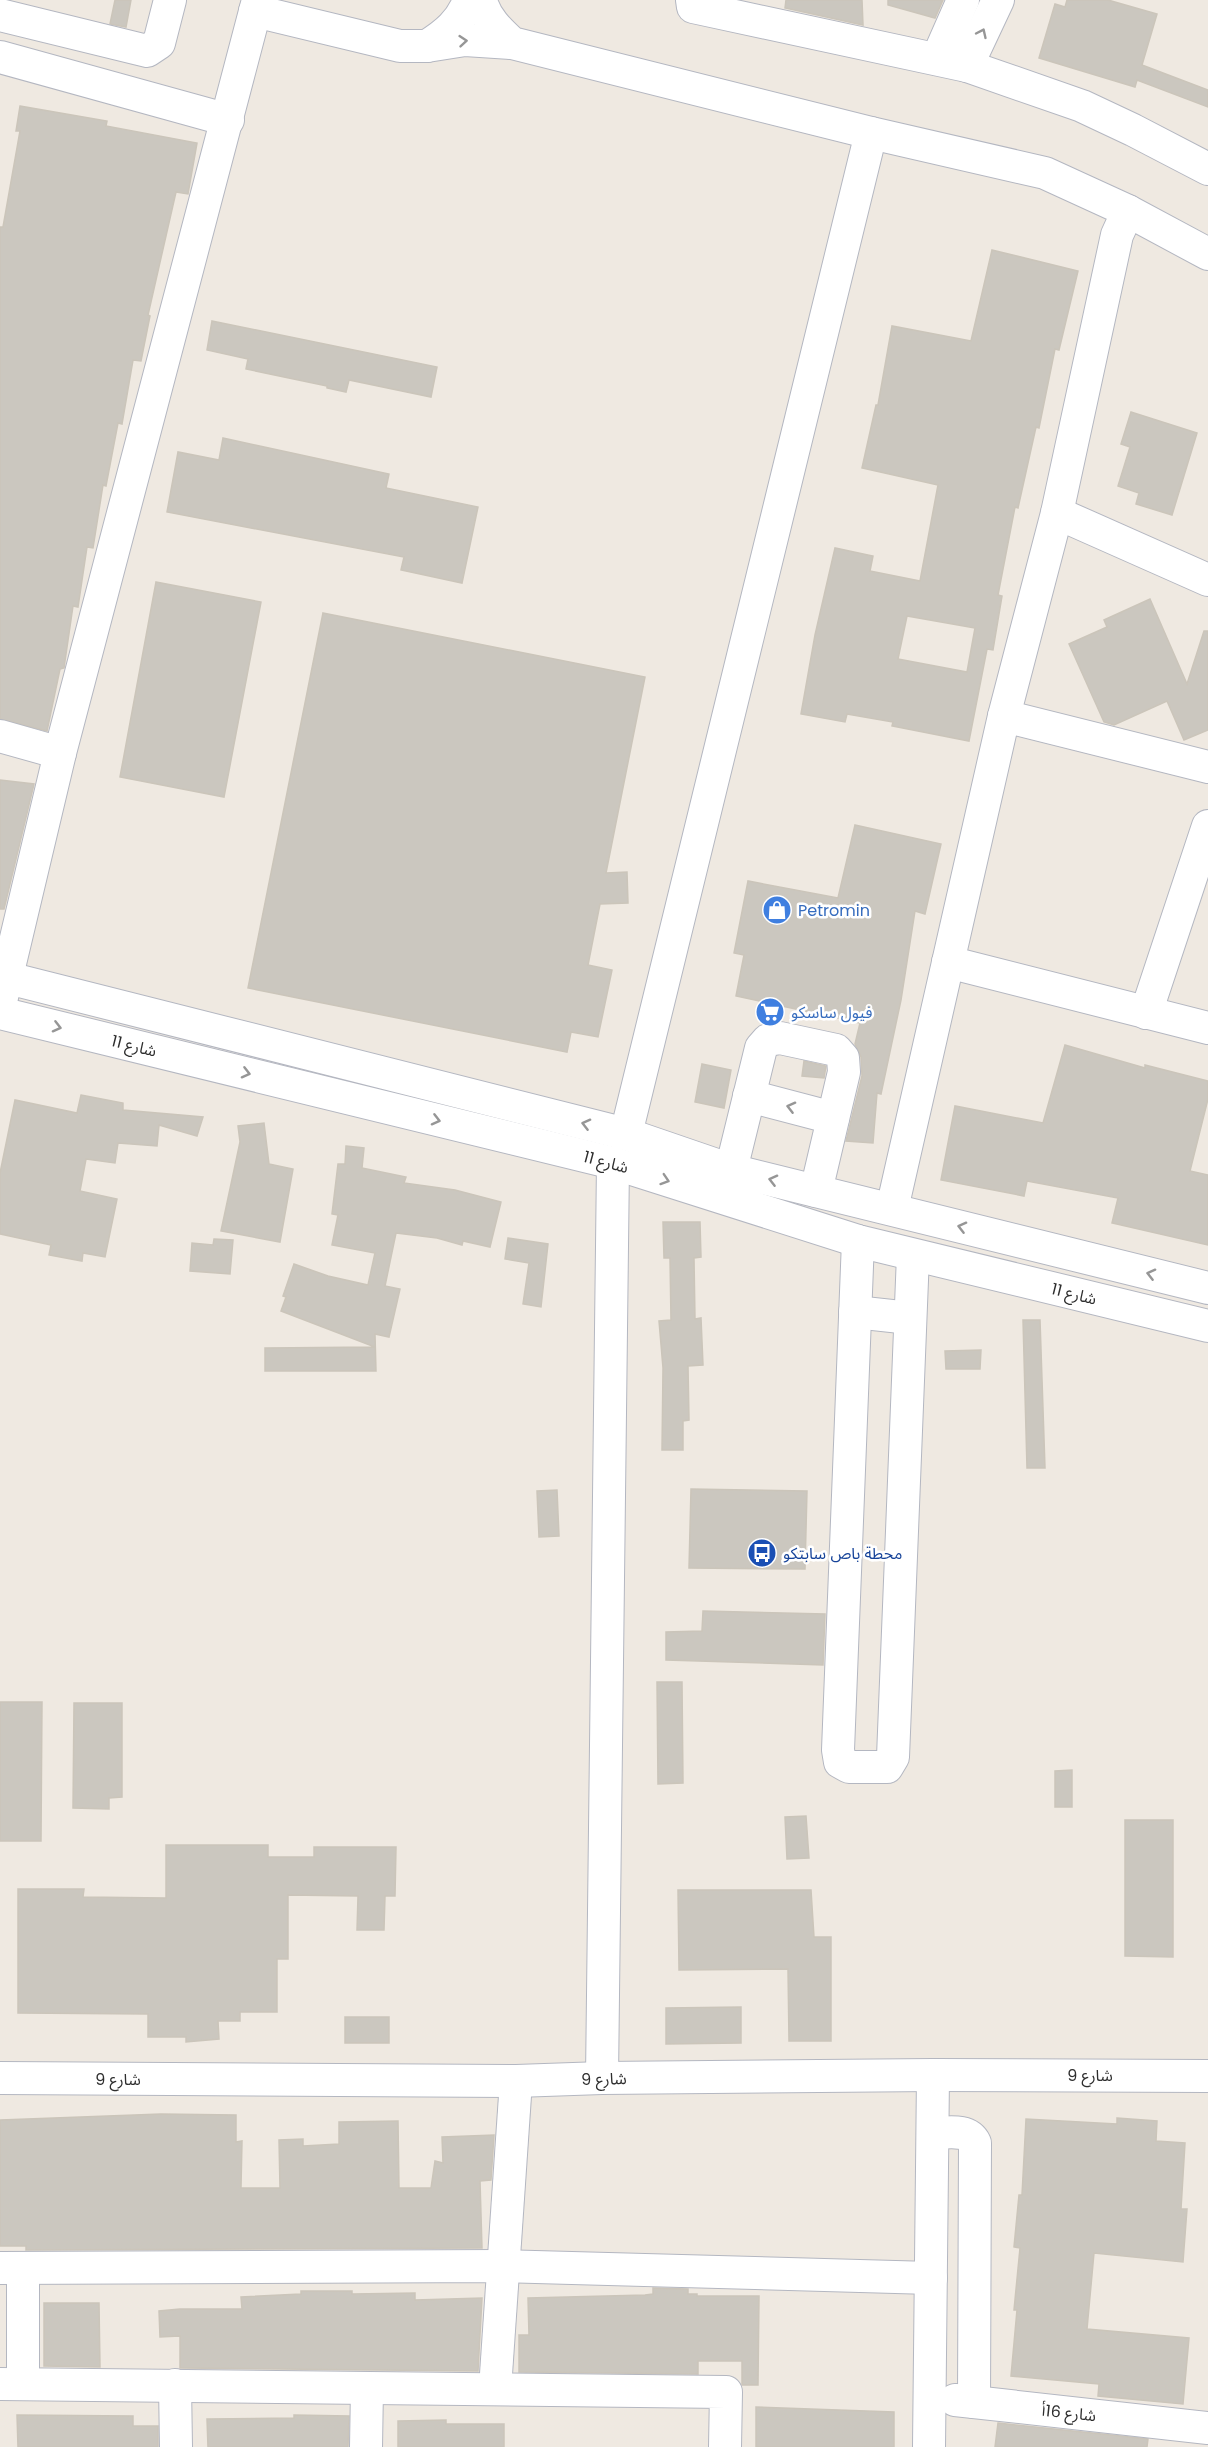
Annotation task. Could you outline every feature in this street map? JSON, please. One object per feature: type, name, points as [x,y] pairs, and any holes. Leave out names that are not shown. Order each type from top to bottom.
[{"type":"street","points":[[14,12],[147,51],[159,43],[170,0]]},
{"type":"street","points":[[427,46],[457,24],[469,0]]},
{"type":"street","points":[[481,0],[490,20],[512,43]]},
{"type":"street","points":[[692,0],[693,7],[967,66],[1082,106],[1208,169]]},
{"type":"street","points":[[937,59],[963,0]]},
{"type":"street","points":[[967,66],[998,0]]},
{"type":"street","points":[[2,986],[60,753],[228,120],[256,6],[400,46],[427,46],[465,40],[512,43],[871,133],[1045,173],[1128,211],[1208,254]]},
{"type":"street","points":[[0,57],[228,120]]},
{"type":"street","points":[[626,1134],[871,133]]},
{"type":"street","points":[[892,1209],[1004,716],[1057,513],[1117,235],[1128,211]]},
{"type":"street","points":[[1057,513],[1208,580]]},
{"type":"street","points":[[1004,716],[1208,767]]},
{"type":"street","points":[[0,736],[60,753]]},
{"type":"street","points":[[1146,1013],[1208,826]]},
{"type":"street","points":[[948,962],[1208,1028]]},
{"type":"street","name":"شارع 11","points":[[2,986],[626,1134],[731,1170],[1208,1288]]},
{"type":"street","name":"شارع 11","points":[[0,1013],[613,1163],[858,1241],[1208,1326]]},
{"type":"street","points":[[731,1170],[761,1048],[768,1040],[780,1038],[836,1050],[843,1058],[844,1072],[816,1191]]},
{"type":"street","points":[[749,1096],[833,1118]]},
{"type":"street","points":[[602,2078],[613,1163]]},
{"type":"street","points":[[858,1241],[838,1750],[840,1762],[849,1767],[887,1767],[893,1757],[913,1255]]},
{"type":"street","points":[[855,1312],[910,1318]]},
{"type":"street","points":[[929,2447],[933,2075]]},
{"type":"street","name":"شارع 9","points":[[0,2078],[516,2081],[933,2075],[1208,2076]]},
{"type":"street","points":[[495,2389],[516,2081]]},
{"type":"street","points":[[933,2133],[965,2133],[975,2143],[974,2402]]},
{"type":"street","points":[[725,2447],[726,2392],[11,2384],[12,2268],[502,2266],[931,2278]]},
{"type":"street","points":[[175,2385],[176,2447]]},
{"type":"street","points":[[366,2447],[368,2388]]},
{"type":"street","name":"شارع 16أ","points":[[930,2397],[1208,2428]]},
{"type":"building","points":[[115,0],[131,0],[126,27],[110,24]]},
{"type":"building","points":[[786,0],[862,0],[863,25],[785,8]]},
{"type":"building","points":[[888,0],[943,0],[935,18],[888,5]]},
{"type":"building","points":[[1067,0],[1108,0],[1157,14],[1142,65],[1208,90],[1208,107],[1137,80],[1135,87],[1039,58],[1055,4],[1065,7]]},
{"type":"building","points":[[20,106],[107,121],[106,126],[197,143],[188,194],[176,192],[148,315],[150,316],[141,361],[133,360],[122,424],[118,423],[106,486],[103,485],[93,548],[87,547],[78,607],[73,606],[64,668],[60,669],[47,731],[0,719],[0,227],[3,227],[20,131],[16,131]]},
{"type":"building","points":[[992,250],[1078,271],[1059,350],[1055,349],[1039,428],[1036,427],[1018,508],[1015,507],[998,595],[1002,596],[993,650],[987,649],[969,741],[892,726],[893,722],[847,714],[845,722],[801,714],[815,635],[835,548],[873,556],[870,571],[920,581],[938,485],[862,468],[876,405],[878,405],[892,326],[971,341]],"holes":[[[907,616],[975,628],[967,672],[898,659]]]},
{"type":"building","points":[[212,321],[437,367],[431,397],[349,380],[346,392],[246,369],[248,359],[207,350]]},
{"type":"building","points":[[1131,412],[1197,433],[1172,515],[1136,504],[1139,493],[1118,486],[1130,447],[1121,444]]},
{"type":"building","points":[[223,438],[389,474],[386,488],[478,507],[462,583],[401,570],[404,557],[167,512],[178,452],[219,460]]},
{"type":"building","points":[[156,582],[261,602],[224,797],[120,777]]},
{"type":"building","points":[[1150,599],[1187,684],[1204,631],[1208,631],[1208,730],[1184,740],[1167,701],[1114,725],[1104,722],[1069,644],[1107,627],[1104,620]]},
{"type":"building","points":[[323,613],[645,677],[606,873],[627,872],[628,903],[600,904],[588,965],[612,970],[598,1037],[571,1032],[567,1052],[248,988]]},
{"type":"building","points":[[0,780],[34,784],[4,909],[0,909]]},
{"type":"building","points":[[855,825],[941,844],[925,914],[915,911],[901,1000],[881,1094],[877,1093],[873,1143],[846,1141],[862,1076],[861,1057],[855,1044],[860,1023],[736,996],[744,955],[734,953],[748,881],[838,898]]},
{"type":"building","points":[[1065,1045],[1145,1068],[1145,1065],[1208,1081],[1208,1099],[1190,1171],[1208,1175],[1208,1245],[1112,1223],[1118,1198],[1027,1181],[1024,1196],[941,1180],[955,1106],[1043,1123]]},
{"type":"building","points":[[804,1061],[826,1066],[824,1078],[802,1076]]},
{"type":"building","points":[[702,1064],[731,1070],[724,1108],[695,1102]]},
{"type":"building","points":[[81,1095],[123,1103],[123,1110],[203,1117],[197,1136],[159,1125],[157,1146],[118,1143],[115,1163],[86,1159],[80,1191],[117,1199],[105,1257],[83,1253],[82,1261],[49,1255],[51,1245],[0,1234],[0,1173],[15,1100],[77,1113]]},
{"type":"building","points":[[264,1123],[269,1164],[293,1169],[280,1242],[221,1231],[240,1142],[238,1126]]},
{"type":"building","points":[[346,1146],[364,1148],[362,1168],[406,1177],[404,1183],[455,1190],[501,1202],[490,1247],[463,1241],[462,1245],[437,1238],[396,1233],[385,1286],[400,1289],[389,1337],[375,1334],[376,1371],[265,1371],[265,1348],[375,1347],[281,1311],[286,1297],[283,1296],[294,1264],[328,1276],[368,1285],[375,1253],[332,1245],[338,1215],[332,1214],[338,1164],[345,1164]]},
{"type":"building","points":[[663,1222],[700,1222],[701,1257],[694,1258],[695,1319],[701,1318],[703,1365],[688,1366],[689,1420],[683,1421],[683,1450],[662,1450],[663,1368],[659,1321],[671,1320],[670,1258],[664,1258]]},
{"type":"building","points":[[508,1238],[548,1244],[541,1307],[523,1304],[529,1263],[505,1259]]},
{"type":"building","points":[[214,1239],[233,1240],[230,1274],[190,1271],[192,1243],[213,1245]]},
{"type":"building","points":[[1023,1320],[1040,1320],[1045,1468],[1027,1468]]},
{"type":"building","points":[[981,1350],[980,1369],[946,1369],[945,1351]]},
{"type":"building","points":[[691,1489],[807,1491],[805,1569],[689,1568]]},
{"type":"building","points":[[557,1490],[559,1536],[539,1537],[537,1491]]},
{"type":"building","points":[[703,1611],[825,1614],[823,1665],[666,1660],[666,1632],[702,1631]]},
{"type":"building","points":[[657,1682],[682,1682],[683,1783],[658,1784]]},
{"type":"building","points":[[0,1702],[42,1702],[41,1841],[0,1841]]},
{"type":"building","points":[[74,1703],[122,1703],[122,1797],[109,1798],[109,1809],[73,1808]]},
{"type":"building","points":[[1072,1770],[1072,1807],[1055,1807],[1055,1771]]},
{"type":"building","points":[[806,1816],[809,1858],[787,1859],[785,1817]]},
{"type":"building","points":[[1125,1820],[1173,1820],[1173,1957],[1125,1956]]},
{"type":"building","points":[[166,1845],[268,1845],[268,1857],[314,1857],[314,1847],[396,1847],[395,1896],[385,1896],[384,1930],[357,1930],[358,1896],[288,1895],[288,1959],[277,1959],[277,2012],[240,2012],[240,2021],[218,2021],[219,2039],[186,2042],[186,2037],[148,2037],[148,2014],[18,2013],[18,1889],[84,1889],[83,1897],[166,1898]]},
{"type":"building","points":[[678,1890],[811,1890],[814,1937],[831,1937],[831,2041],[789,2041],[788,1969],[679,1970]]},
{"type":"building","points":[[741,2007],[741,2043],[666,2044],[666,2008]]},
{"type":"building","points":[[345,2017],[389,2017],[389,2043],[345,2043]]},
{"type":"building","points":[[161,2114],[236,2115],[236,2142],[242,2141],[241,2188],[280,2188],[279,2140],[303,2139],[303,2146],[339,2144],[339,2122],[398,2121],[399,2188],[431,2188],[435,2161],[443,2163],[442,2137],[494,2135],[491,2180],[480,2181],[482,2248],[26,2250],[26,2246],[0,2246],[0,2120]]},
{"type":"building","points":[[1117,2118],[1157,2121],[1156,2141],[1185,2143],[1181,2209],[1187,2209],[1183,2262],[1094,2253],[1087,2329],[1189,2338],[1183,2404],[1098,2396],[1099,2384],[1011,2376],[1020,2248],[1014,2247],[1019,2195],[1022,2195],[1026,2119],[1117,2124]]},
{"type":"building","points":[[653,2288],[688,2289],[688,2294],[697,2294],[697,2296],[759,2296],[758,2385],[742,2385],[742,2361],[698,2361],[698,2374],[519,2372],[519,2335],[529,2335],[528,2298],[645,2295],[653,2294]]},
{"type":"building","points":[[301,2291],[352,2291],[352,2294],[415,2293],[415,2300],[482,2298],[478,2371],[180,2368],[180,2336],[160,2337],[159,2311],[242,2309],[241,2297],[301,2294]]},
{"type":"building","points":[[44,2303],[99,2303],[100,2367],[44,2366]]},
{"type":"building","points":[[756,2407],[894,2412],[894,2447],[756,2447]]},
{"type":"building","points":[[17,2415],[133,2416],[133,2426],[158,2426],[158,2447],[18,2447]]},
{"type":"building","points":[[294,2415],[349,2416],[348,2447],[208,2447],[207,2419],[294,2418]]},
{"type":"building","points":[[446,2420],[446,2424],[504,2424],[504,2447],[398,2447],[398,2421]]},
{"type":"building","points":[[998,2423],[1148,2439],[1147,2447],[995,2447]]},
{"type":"place","name":"Petromin","points":[[777,910]]},
{"type":"place","name":"فيول ساسكو","points":[[770,1012]]},
{"type":"place","name":"محطة باص سابتكو","points":[[762,1553]]}]
